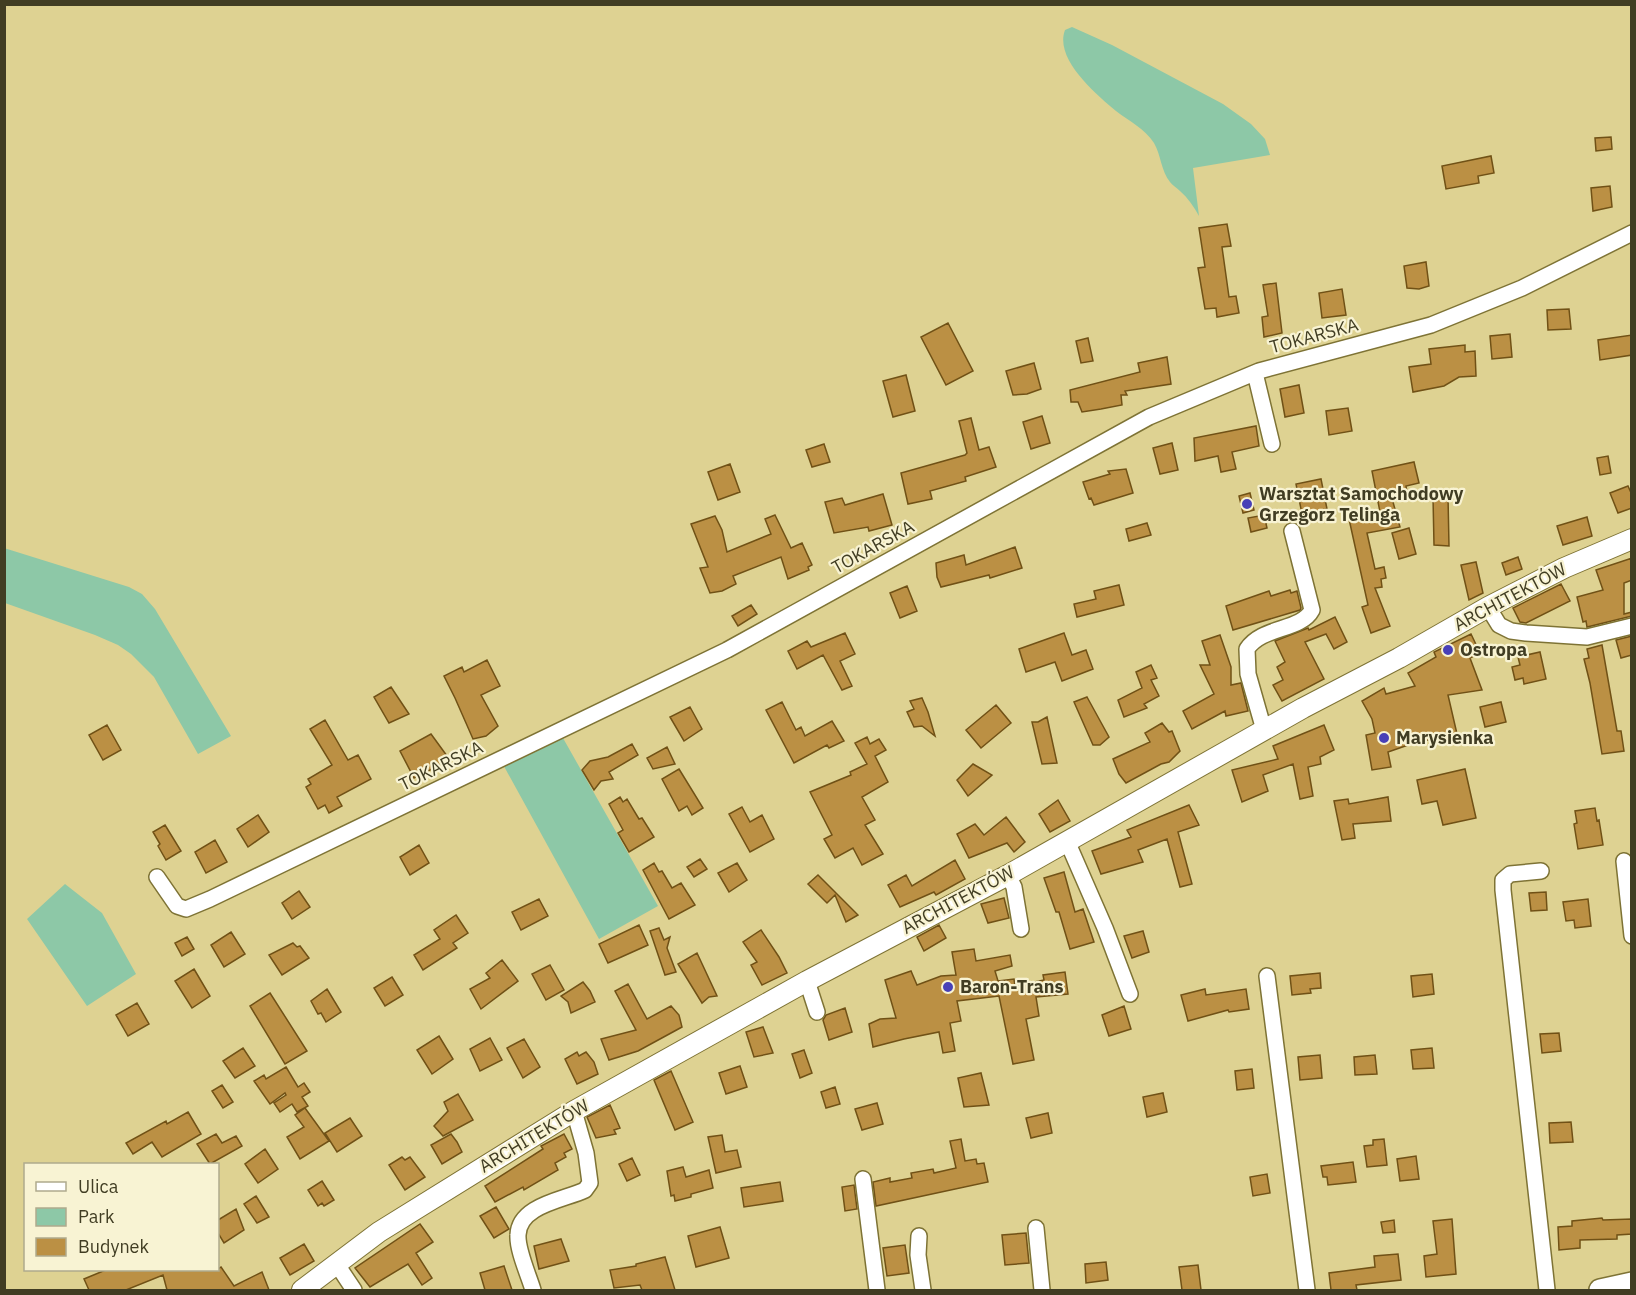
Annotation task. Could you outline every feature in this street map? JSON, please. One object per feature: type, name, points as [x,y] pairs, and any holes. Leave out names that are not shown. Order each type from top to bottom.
[{"type":"main road","points":[[1600,1290],[1632,1283]]},
{"type":"street","name":"TOKARSKA","points":[[157,877],[177,906],[186,909],[210,899],[698,664],[1149,417],[1255,373],[1431,325],[1522,288],[1632,233]]},
{"type":"street","points":[[1255,373],[1272,444]]},
{"type":"street","points":[[1264,730],[1248,674],[1247,649],[1258,638],[1306,618],[1312,610],[1292,531]]},
{"type":"street","name":"ARCHITEKTÓW","points":[[302,1290],[389,1226],[574,1111],[807,981],[1008,874],[1488,607],[1564,568],[1632,539]]},
{"type":"street","points":[[1488,607],[1499,626],[1511,631],[1526,633],[1587,637],[1632,626]]},
{"type":"street","points":[[1067,841],[1105,928],[1130,994]]},
{"type":"street","points":[[1624,861],[1632,936]]},
{"type":"street","points":[[1541,871],[1510,874],[1503,880],[1547,1290]]},
{"type":"street","points":[[1008,874],[1014,887],[1021,929]]},
{"type":"street","points":[[1267,976],[1307,1290]]},
{"type":"street","points":[[807,981],[817,1012]]},
{"type":"street","points":[[533,1290],[518,1238],[521,1223],[532,1212],[585,1190],[590,1184],[586,1152],[574,1111]]},
{"type":"street","points":[[863,1179],[877,1290]]},
{"type":"street","points":[[1036,1228],[1042,1290]]},
{"type":"street","points":[[919,1236],[918,1255],[923,1290]]},
{"type":"street","points":[[336,1263],[354,1290]]},
{"type":"green space","points":[[1072,27],[1112,45],[1223,104],[1251,124],[1265,139],[1270,155],[1193,168],[1199,216],[1183,194],[1167,178],[1150,138],[1088,86],[1071,64],[1063,41],[1065,30]]},
{"type":"green space","points":[[4,548],[129,587],[142,594],[155,609],[231,736],[198,754],[154,677],[131,654],[118,645],[95,635],[5,603]]},
{"type":"green space","points":[[559,731],[658,906],[599,939],[500,759]]},
{"type":"green space","points":[[65,884],[102,913],[136,974],[87,1006],[27,919]]},
{"type":"building","points":[[1611,137],[1612,149],[1596,151],[1595,138]]},
{"type":"building","points":[[1491,156],[1494,173],[1478,176],[1479,183],[1446,189],[1442,166]]},
{"type":"building","points":[[1610,186],[1612,207],[1593,211],[1591,188]]},
{"type":"building","points":[[1227,224],[1231,246],[1222,247],[1229,297],[1236,296],[1239,313],[1217,317],[1216,308],[1205,309],[1198,268],[1205,267],[1199,228]]},
{"type":"building","points":[[1426,262],[1429,286],[1419,289],[1407,288],[1404,266]]},
{"type":"building","points":[[1276,283],[1282,333],[1264,337],[1262,317],[1268,316],[1263,285]]},
{"type":"building","points":[[1342,289],[1346,315],[1322,318],[1319,293]]},
{"type":"building","points":[[1569,309],[1571,329],[1548,330],[1547,310]]},
{"type":"building","points":[[948,323],[973,371],[946,385],[921,337]]},
{"type":"building","points":[[1510,334],[1512,357],[1492,359],[1490,336]]},
{"type":"building","points":[[1632,335],[1632,355],[1600,360],[1598,340]]},
{"type":"building","points":[[1088,338],[1093,361],[1081,363],[1076,341]]},
{"type":"building","points":[[1465,345],[1465,352],[1475,351],[1476,376],[1459,377],[1444,386],[1413,392],[1409,367],[1431,364],[1429,349]]},
{"type":"building","points":[[1167,357],[1171,384],[1125,391],[1127,395],[1121,395],[1122,405],[1101,409],[1082,412],[1078,402],[1071,402],[1070,390],[1140,372],[1138,363]]},
{"type":"building","points":[[1034,363],[1041,389],[1027,394],[1013,395],[1006,371]]},
{"type":"building","points":[[906,375],[915,411],[893,417],[883,381]]},
{"type":"building","points":[[1299,385],[1304,413],[1285,417],[1280,389]]},
{"type":"building","points":[[1348,408],[1352,431],[1329,435],[1326,411]]},
{"type":"building","points":[[1042,416],[1050,443],[1031,449],[1023,422]]},
{"type":"building","points":[[971,418],[979,450],[989,447],[996,467],[965,477],[966,481],[930,491],[932,499],[908,504],[901,473],[965,455],[967,453],[959,421]]},
{"type":"building","points":[[1256,426],[1259,446],[1232,452],[1236,469],[1221,472],[1218,456],[1195,461],[1194,438]]},
{"type":"building","points":[[1172,443],[1178,470],[1160,474],[1153,448]]},
{"type":"building","points":[[824,444],[830,462],[812,467],[806,450]]},
{"type":"building","points":[[1608,456],[1611,473],[1600,475],[1597,458]]},
{"type":"building","points":[[1414,462],[1419,483],[1406,486],[1407,492],[1391,495],[1400,527],[1367,533],[1375,569],[1384,567],[1386,578],[1381,579],[1382,587],[1375,588],[1390,626],[1371,633],[1362,607],[1368,605],[1349,519],[1380,512],[1372,471]]},
{"type":"building","points":[[730,464],[740,492],[718,500],[708,472]]},
{"type":"building","points":[[1126,469],[1133,493],[1094,505],[1091,498],[1089,499],[1083,482],[1110,474],[1108,471]]},
{"type":"building","points":[[1321,479],[1327,509],[1302,514],[1296,484]]},
{"type":"building","points":[[1628,486],[1632,495],[1632,508],[1618,513],[1610,493]]},
{"type":"building","points":[[1250,493],[1254,510],[1243,513],[1239,496]]},
{"type":"building","points":[[883,494],[892,525],[869,531],[868,527],[834,533],[825,502],[842,498],[845,505]]},
{"type":"building","points":[[1448,496],[1449,546],[1434,545],[1433,497]]},
{"type":"building","points":[[775,515],[791,548],[802,543],[812,565],[808,567],[809,570],[788,579],[781,557],[733,576],[736,584],[722,591],[710,593],[700,568],[708,567],[691,524],[715,516],[722,530],[727,552],[771,534],[765,519]]},
{"type":"building","points":[[1264,515],[1267,528],[1251,532],[1248,518]]},
{"type":"building","points":[[1587,517],[1592,536],[1563,545],[1557,526]]},
{"type":"building","points":[[1147,523],[1151,535],[1129,541],[1126,529]]},
{"type":"building","points":[[1409,528],[1416,554],[1399,559],[1392,533]]},
{"type":"building","points":[[1015,547],[1022,568],[990,578],[989,575],[941,587],[937,577],[936,563],[964,555],[966,565]]},
{"type":"building","points":[[1518,557],[1522,569],[1506,575],[1502,563]]},
{"type":"building","points":[[1632,558],[1632,580],[1624,583],[1624,614],[1632,612],[1632,616],[1587,627],[1586,621],[1583,622],[1577,597],[1603,590],[1596,570]]},
{"type":"building","points":[[1476,562],[1483,593],[1469,600],[1461,565]]},
{"type":"building","points":[[1561,584],[1570,601],[1526,623],[1520,622],[1513,608]]},
{"type":"building","points":[[1119,585],[1124,605],[1077,617],[1074,604],[1096,599],[1094,591]]},
{"type":"building","points":[[907,586],[917,611],[900,618],[890,593]]},
{"type":"building","points":[[1290,590],[1291,593],[1297,591],[1300,610],[1233,630],[1226,606],[1269,591],[1271,596]]},
{"type":"building","points":[[751,605],[757,614],[738,626],[732,616]]},
{"type":"building","points":[[1335,617],[1347,642],[1334,649],[1326,634],[1305,642],[1324,679],[1282,701],[1273,685],[1283,680],[1277,667],[1285,662],[1275,641],[1308,628],[1309,630]]},
{"type":"building","points":[[845,633],[855,654],[840,661],[852,686],[842,690],[823,655],[797,669],[788,651],[807,641],[811,647]]},
{"type":"building","points":[[1064,633],[1072,655],[1086,650],[1093,669],[1062,681],[1055,662],[1026,672],[1019,649]]},
{"type":"building","points":[[1471,634],[1480,653],[1470,658],[1482,690],[1448,695],[1457,734],[1414,743],[1388,752],[1391,767],[1372,770],[1366,735],[1375,733],[1372,719],[1362,701],[1384,688],[1386,694],[1415,686],[1408,673],[1436,657],[1434,652]]},
{"type":"building","points":[[1220,635],[1231,667],[1231,685],[1241,683],[1248,711],[1226,716],[1225,711],[1192,729],[1183,711],[1214,694],[1200,665],[1210,665],[1202,641]]},
{"type":"building","points":[[1632,636],[1632,655],[1621,658],[1616,640]]},
{"type":"building","points":[[1602,645],[1617,731],[1621,731],[1624,751],[1602,754],[1584,659],[1589,658],[1587,649]]},
{"type":"building","points":[[1540,652],[1546,679],[1524,684],[1523,678],[1515,680],[1512,667],[1520,665],[1518,657]]},
{"type":"building","points":[[487,660],[500,686],[481,695],[498,726],[486,736],[473,739],[444,676],[462,667],[464,672]]},
{"type":"building","points":[[1151,665],[1157,678],[1151,680],[1159,696],[1144,704],[1147,708],[1124,717],[1118,700],[1142,688],[1136,672]]},
{"type":"building","points":[[391,687],[409,714],[389,723],[374,697]]},
{"type":"building","points":[[1087,697],[1109,737],[1100,745],[1093,745],[1074,702]]},
{"type":"building","points":[[922,698],[935,736],[922,726],[914,727],[907,712],[914,709],[910,701]]},
{"type":"building","points":[[782,702],[796,730],[801,727],[805,736],[832,721],[844,741],[829,748],[827,745],[794,763],[766,710]]},
{"type":"building","points":[[1501,702],[1506,722],[1485,727],[1480,707]]},
{"type":"building","points":[[996,705],[1011,723],[981,748],[966,730]]},
{"type":"building","points":[[690,707],[702,729],[684,741],[670,717]]},
{"type":"building","points":[[1047,717],[1057,763],[1042,764],[1032,722],[1038,722]]},
{"type":"building","points":[[325,720],[348,760],[358,755],[371,779],[337,797],[342,806],[329,813],[325,805],[318,809],[306,787],[311,784],[308,779],[332,765],[310,729]]},
{"type":"building","points":[[1162,723],[1169,732],[1172,731],[1180,751],[1169,762],[1126,783],[1119,774],[1113,759],[1150,742],[1145,733]]},
{"type":"building","points":[[107,725],[121,750],[103,760],[89,735]]},
{"type":"building","points":[[1324,725],[1334,750],[1320,757],[1321,764],[1308,767],[1313,796],[1300,799],[1293,764],[1263,775],[1268,791],[1242,802],[1232,770],[1278,759],[1273,746]]},
{"type":"building","points":[[431,734],[450,760],[414,778],[400,751]]},
{"type":"building","points":[[867,737],[870,744],[879,739],[886,750],[875,756],[888,782],[862,797],[875,820],[865,825],[883,854],[862,865],[853,848],[835,858],[824,839],[832,835],[810,792],[851,775],[850,772],[867,764],[855,743]]},
{"type":"building","points":[[632,744],[638,755],[609,772],[613,779],[601,781],[594,790],[582,770],[590,761],[608,757]]},
{"type":"building","points":[[667,747],[675,764],[653,769],[647,758]]},
{"type":"building","points":[[973,764],[992,775],[968,796],[957,780]]},
{"type":"building","points":[[679,769],[703,808],[692,815],[687,806],[679,811],[662,779]]},
{"type":"building","points":[[1465,769],[1476,818],[1443,825],[1437,801],[1422,804],[1417,780]]},
{"type":"building","points":[[620,797],[623,802],[627,799],[639,819],[642,818],[654,837],[629,852],[618,833],[623,830],[609,804]]},
{"type":"building","points":[[1388,797],[1391,821],[1353,824],[1355,838],[1342,840],[1334,801],[1348,799],[1349,804]]},
{"type":"building","points":[[1058,800],[1070,821],[1050,832],[1039,814]]},
{"type":"building","points":[[1189,805],[1199,825],[1178,832],[1192,884],[1180,887],[1167,839],[1138,850],[1143,862],[1101,874],[1092,851],[1131,837],[1127,830]]},
{"type":"building","points":[[742,807],[750,822],[762,815],[774,839],[750,852],[729,814]]},
{"type":"building","points":[[1595,808],[1603,845],[1578,849],[1574,824],[1577,823],[1575,811]]},
{"type":"building","points":[[258,815],[269,832],[248,847],[237,829]]},
{"type":"building","points":[[1006,817],[1025,842],[1014,852],[1007,843],[969,858],[957,834],[975,824],[984,835]]},
{"type":"building","points":[[165,825],[181,851],[166,860],[153,832]]},
{"type":"building","points":[[215,840],[227,862],[206,873],[195,852]]},
{"type":"building","points":[[419,845],[429,863],[410,875],[400,857]]},
{"type":"building","points":[[700,859],[707,869],[694,877],[687,867]]},
{"type":"building","points":[[955,860],[965,879],[936,895],[934,892],[900,907],[888,885],[906,875],[912,886]]},
{"type":"building","points":[[654,863],[659,872],[662,871],[672,888],[681,883],[695,905],[669,919],[643,870]]},
{"type":"building","points":[[737,863],[747,880],[729,892],[718,873]]},
{"type":"building","points":[[1064,872],[1075,912],[1083,909],[1094,942],[1070,949],[1059,912],[1056,912],[1044,878]]},
{"type":"building","points":[[818,875],[858,915],[846,922],[835,895],[827,903],[808,884]]},
{"type":"building","points":[[299,891],[310,907],[292,919],[282,903]]},
{"type":"building","points":[[1546,892],[1547,910],[1531,911],[1529,893]]},
{"type":"building","points":[[1004,898],[1009,918],[988,923],[981,904]]},
{"type":"building","points":[[539,899],[548,916],[521,930],[512,912]]},
{"type":"building","points":[[1588,899],[1591,926],[1575,928],[1574,920],[1566,921],[1563,902]]},
{"type":"building","points":[[456,915],[468,933],[453,943],[457,948],[423,970],[414,955],[440,939],[434,930]]},
{"type":"building","points":[[639,925],[648,945],[608,963],[599,944]]},
{"type":"building","points":[[939,925],[946,938],[924,951],[917,937]]},
{"type":"building","points":[[659,928],[664,940],[670,937],[667,948],[676,972],[665,975],[650,931]]},
{"type":"building","points":[[761,930],[787,973],[762,985],[751,965],[757,962],[743,942]]},
{"type":"building","points":[[1143,931],[1149,952],[1132,958],[1124,936]]},
{"type":"building","points":[[231,932],[245,954],[224,967],[211,945]]},
{"type":"building","points":[[187,937],[194,949],[182,956],[175,943]]},
{"type":"building","points":[[293,943],[297,947],[300,946],[309,958],[282,975],[269,955]]},
{"type":"building","points":[[974,949],[976,961],[1010,955],[1012,966],[995,971],[998,981],[1014,979],[1015,986],[1044,980],[1043,975],[1065,972],[1068,994],[1036,997],[1039,1016],[1026,1019],[1034,1060],[1013,1064],[999,996],[957,1001],[961,1021],[950,1023],[955,1051],[943,1053],[939,1032],[873,1047],[869,1024],[880,1019],[896,1018],[885,980],[911,971],[917,985],[941,976],[956,975],[952,952]]},
{"type":"building","points":[[697,953],[717,996],[709,997],[702,1003],[678,964]]},
{"type":"building","points":[[502,960],[518,981],[481,1009],[470,989],[490,978],[486,973]]},
{"type":"building","points":[[550,965],[564,990],[546,1000],[532,974]]},
{"type":"building","points":[[194,969],[210,996],[192,1008],[175,981]]},
{"type":"building","points":[[1320,973],[1321,988],[1310,989],[1311,993],[1292,995],[1290,976]]},
{"type":"building","points":[[1432,974],[1434,994],[1413,997],[1411,976]]},
{"type":"building","points":[[392,977],[403,995],[385,1006],[374,988]]},
{"type":"building","points":[[583,982],[595,1002],[571,1013],[568,1002],[561,996]]},
{"type":"building","points":[[628,984],[647,1019],[671,1006],[679,1015],[682,1027],[638,1051],[609,1060],[601,1039],[636,1030],[615,991]]},
{"type":"building","points":[[327,989],[341,1012],[326,1022],[321,1013],[318,1014],[311,1001]]},
{"type":"building","points":[[1205,989],[1206,995],[1246,989],[1249,1009],[1229,1012],[1228,1010],[1188,1021],[1181,995]]},
{"type":"building","points":[[270,993],[307,1051],[285,1064],[250,1006]]},
{"type":"building","points":[[137,1003],[149,1024],[128,1036],[116,1015]]},
{"type":"building","points":[[1124,1006],[1131,1029],[1109,1036],[1102,1015]]},
{"type":"building","points":[[845,1008],[852,1032],[829,1040],[823,1020],[826,1015]]},
{"type":"building","points":[[763,1027],[773,1053],[754,1057],[746,1032]]},
{"type":"building","points":[[1559,1033],[1561,1051],[1542,1053],[1540,1034]]},
{"type":"building","points":[[439,1036],[453,1059],[432,1074],[417,1050]]},
{"type":"building","points":[[490,1038],[502,1060],[480,1071],[470,1049]]},
{"type":"building","points":[[524,1039],[540,1067],[523,1078],[507,1048]]},
{"type":"building","points":[[243,1048],[255,1066],[235,1078],[223,1061]]},
{"type":"building","points":[[1432,1048],[1434,1068],[1413,1069],[1411,1050]]},
{"type":"building","points":[[804,1050],[812,1073],[800,1078],[792,1054]]},
{"type":"building","points":[[577,1052],[579,1056],[586,1052],[594,1062],[598,1074],[577,1084],[565,1059]]},
{"type":"building","points":[[1320,1055],[1322,1078],[1300,1080],[1298,1057]]},
{"type":"building","points":[[1375,1055],[1377,1074],[1355,1075],[1354,1057]]},
{"type":"building","points":[[740,1066],[747,1087],[726,1094],[719,1073]]},
{"type":"building","points":[[286,1067],[298,1087],[304,1083],[310,1092],[302,1097],[308,1106],[297,1112],[292,1104],[280,1112],[274,1103],[286,1095],[285,1093],[270,1104],[254,1081],[264,1075],[266,1079]]},
{"type":"building","points":[[1252,1069],[1254,1088],[1237,1090],[1235,1071]]},
{"type":"building","points":[[671,1071],[693,1122],[675,1130],[654,1080]]},
{"type":"building","points":[[981,1073],[989,1105],[964,1107],[958,1078]]},
{"type":"building","points":[[222,1085],[233,1102],[223,1108],[212,1091]]},
{"type":"building","points":[[835,1087],[840,1104],[826,1108],[821,1092]]},
{"type":"building","points":[[1163,1093],[1167,1112],[1147,1117],[1143,1097]]},
{"type":"building","points":[[458,1094],[473,1120],[443,1136],[434,1126],[448,1111],[444,1102]]},
{"type":"building","points":[[877,1103],[883,1124],[862,1130],[855,1109]]},
{"type":"building","points":[[610,1105],[620,1128],[614,1130],[616,1134],[596,1138],[587,1117]]},
{"type":"building","points":[[305,1108],[329,1141],[300,1159],[287,1137],[304,1127],[295,1115]]},
{"type":"building","points":[[188,1112],[201,1134],[162,1157],[152,1142],[133,1154],[126,1143],[166,1121],[167,1124]]},
{"type":"building","points":[[1048,1113],[1052,1133],[1031,1138],[1026,1118]]},
{"type":"building","points":[[350,1118],[362,1136],[337,1152],[325,1133]]},
{"type":"building","points":[[1571,1122],[1573,1142],[1550,1143],[1549,1123]]},
{"type":"building","points":[[216,1134],[222,1143],[236,1136],[242,1146],[209,1163],[197,1144]]},
{"type":"building","points":[[451,1134],[462,1152],[442,1164],[431,1145]]},
{"type":"building","points":[[564,1134],[572,1149],[564,1153],[566,1157],[555,1163],[558,1170],[524,1190],[523,1187],[495,1202],[485,1186],[543,1149],[541,1146]]},
{"type":"building","points":[[722,1135],[725,1152],[737,1150],[741,1167],[716,1173],[708,1137]]},
{"type":"building","points":[[961,1139],[965,1161],[976,1159],[977,1164],[984,1163],[988,1182],[876,1206],[873,1182],[890,1178],[890,1182],[912,1178],[911,1173],[933,1169],[934,1173],[956,1168],[950,1141]]},
{"type":"building","points":[[1384,1139],[1387,1165],[1367,1167],[1364,1146],[1373,1145],[1373,1140]]},
{"type":"building","points":[[265,1149],[278,1169],[258,1183],[245,1164]]},
{"type":"building","points":[[1416,1156],[1419,1179],[1400,1181],[1397,1159]]},
{"type":"building","points":[[402,1157],[405,1160],[410,1157],[425,1177],[405,1190],[389,1165]]},
{"type":"building","points":[[632,1158],[640,1175],[627,1181],[619,1164]]},
{"type":"building","points":[[1353,1162],[1356,1182],[1328,1185],[1327,1177],[1323,1177],[1321,1166]]},
{"type":"building","points":[[683,1167],[686,1177],[709,1170],[713,1188],[675,1201],[674,1195],[671,1196],[667,1171]]},
{"type":"building","points":[[1267,1174],[1270,1193],[1253,1196],[1250,1177]]},
{"type":"building","points":[[322,1181],[334,1200],[324,1206],[322,1203],[318,1206],[308,1190]]},
{"type":"building","points":[[780,1182],[783,1201],[744,1207],[741,1188]]},
{"type":"building","points":[[854,1185],[857,1209],[845,1211],[842,1187]]},
{"type":"building","points":[[256,1196],[269,1217],[257,1223],[244,1204]]},
{"type":"building","points":[[496,1207],[509,1229],[494,1238],[480,1216]]},
{"type":"building","points":[[236,1209],[244,1230],[224,1243],[219,1235],[219,1219]]},
{"type":"building","points":[[1602,1218],[1603,1220],[1632,1219],[1632,1234],[1617,1235],[1617,1239],[1580,1240],[1580,1248],[1559,1250],[1558,1227],[1572,1226],[1572,1221]]},
{"type":"building","points":[[1452,1219],[1456,1274],[1426,1277],[1424,1256],[1437,1254],[1433,1221]]},
{"type":"building","points":[[1394,1220],[1395,1232],[1383,1233],[1381,1222]]},
{"type":"building","points":[[420,1224],[433,1242],[416,1253],[432,1278],[422,1285],[408,1264],[370,1287],[355,1268]]},
{"type":"building","points":[[720,1227],[729,1258],[696,1267],[688,1236]]},
{"type":"building","points":[[1026,1233],[1029,1263],[1005,1265],[1002,1235]]},
{"type":"building","points":[[561,1239],[569,1261],[539,1269],[534,1246]]},
{"type":"building","points":[[304,1244],[314,1261],[290,1275],[280,1258]]},
{"type":"building","points":[[905,1245],[909,1273],[887,1276],[883,1248]]},
{"type":"building","points":[[1398,1254],[1401,1280],[1356,1285],[1357,1290],[1331,1290],[1329,1273],[1375,1267],[1374,1256]]},
{"type":"building","points":[[665,1257],[675,1290],[642,1290],[640,1285],[614,1288],[610,1270],[636,1266],[636,1264]]},
{"type":"building","points":[[1106,1262],[1108,1280],[1086,1283],[1085,1264]]},
{"type":"building","points":[[1198,1265],[1201,1290],[1182,1290],[1179,1267]]},
{"type":"building","points":[[504,1266],[512,1290],[485,1290],[480,1273]]},
{"type":"building","points":[[221,1267],[234,1286],[262,1272],[269,1290],[167,1290],[163,1275],[126,1290],[89,1290],[84,1279],[103,1271],[219,1271]]},
{"type":"place","name":"Warsztat Samochodowy Grzegorz Telinga","points":[[1247,504]]},
{"type":"place","name":"Ostropa","points":[[1448,650]]},
{"type":"place","name":"Marysienka","points":[[1384,738]]},
{"type":"place","name":"Baron-Trans","points":[[948,987]]}]
